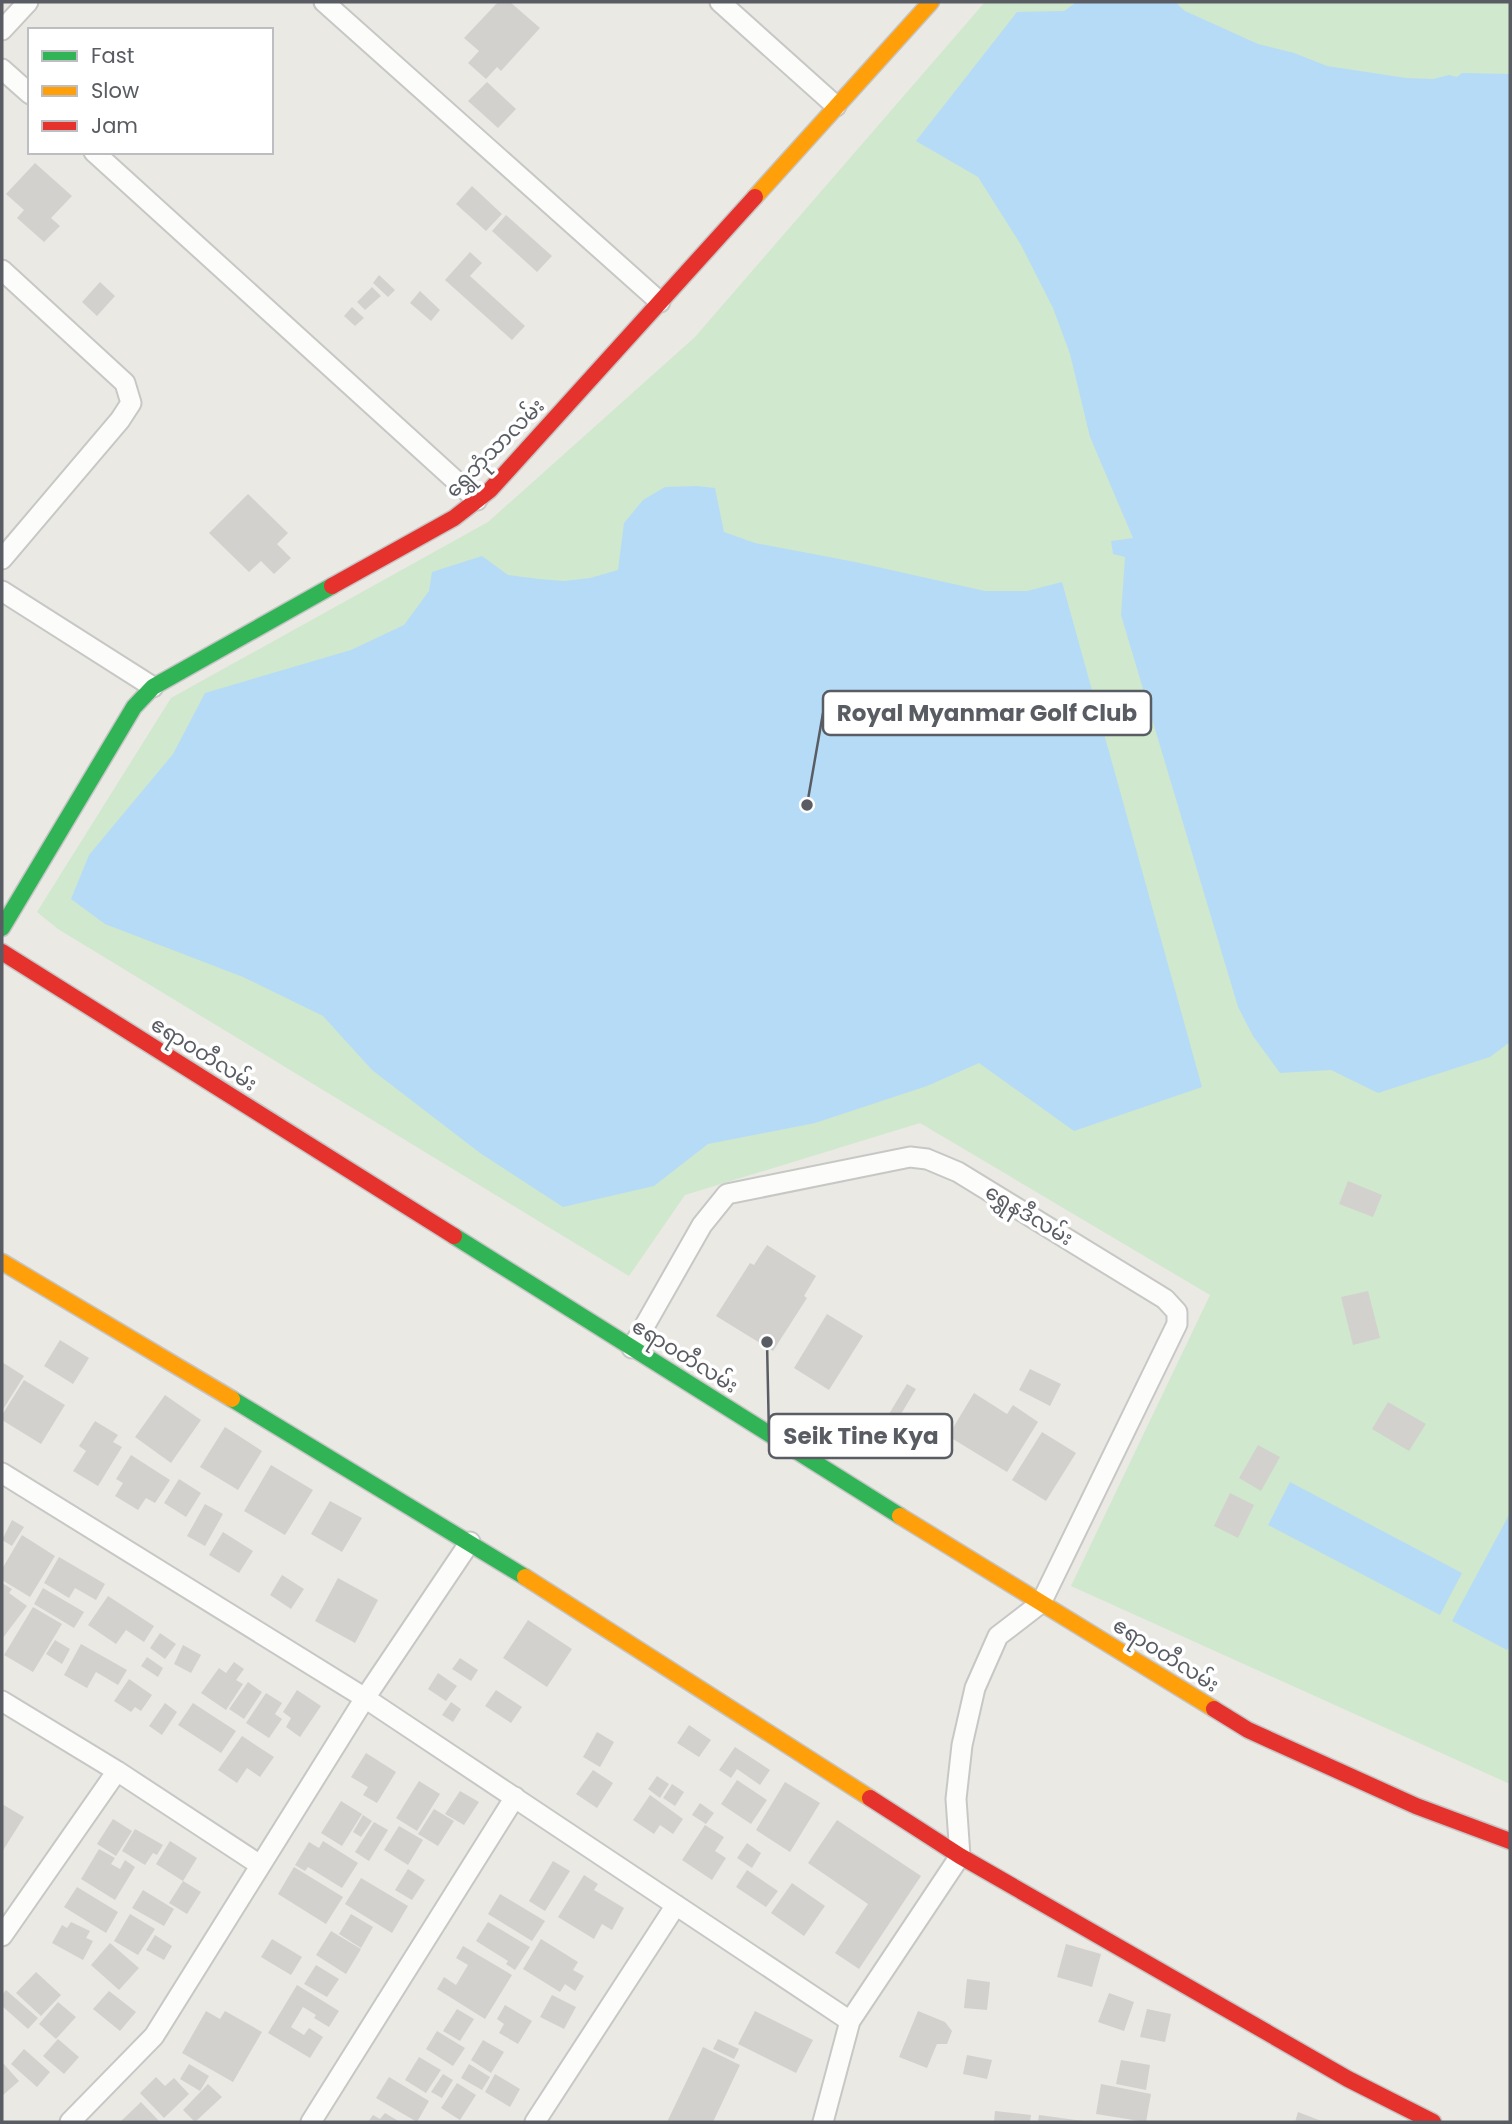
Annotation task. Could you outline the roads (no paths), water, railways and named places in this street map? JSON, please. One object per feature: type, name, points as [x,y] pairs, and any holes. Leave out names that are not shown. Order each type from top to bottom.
[{"type":"street","points":[[2,30],[28,2]]},
{"type":"street","points":[[324,2],[660,302]]},
{"type":"street","points":[[720,2],[836,106]]},
{"type":"street","name":"ရွှေဘုံသာလမ်း","points":[[2,928],[134,707],[153,687],[454,519],[477,500],[506,473],[931,2]]},
{"type":"street","points":[[2,69],[28,92]]},
{"type":"street","points":[[96,154],[477,500]]},
{"type":"street","points":[[2,271],[125,383],[131,403],[120,420],[2,559]]},
{"type":"street","points":[[2,591],[153,687]]},
{"type":"street","name":"ဧရာဝတီလမ်း","points":[[2,952],[632,1348],[1248,1730],[1416,1806],[1510,1840]]},
{"type":"street","name":"ရွှေနဒီလမ်း","points":[[632,1348],[702,1225],[727,1194],[909,1157],[927,1159],[958,1172],[1166,1298],[1177,1312],[1177,1324],[1041,1603]]},
{"type":"street","points":[[2,1262],[470,1542],[960,1856],[1348,2079],[1433,2122]]},
{"type":"street","points":[[2,1473],[365,1698],[850,2021]]},
{"type":"street","points":[[70,2122],[154,2036],[365,1698],[470,1542]]},
{"type":"street","points":[[823,2122],[850,2021],[960,1856],[956,1799],[962,1745],[975,1688],[998,1636],[1041,1603]]},
{"type":"street","points":[[2,1701],[117,1771],[260,1865]]},
{"type":"street","points":[[2,1936],[117,1771]]},
{"type":"street","points":[[311,2122],[515,1797]]},
{"type":"street","points":[[534,2122],[676,1905]]},
{"type":"water","points":[[1077,2],[1175,2],[1185,11],[1258,44],[1294,53],[1327,66],[1406,78],[1433,79],[1449,75],[1457,77],[1462,73],[1510,74],[1510,1042],[1490,1057],[1378,1093],[1331,1070],[1280,1073],[1253,1036],[1238,1007],[1121,615],[1125,557],[1113,554],[1111,541],[1133,538],[1090,437],[1070,354],[1053,308],[1021,245],[978,177],[916,141],[1017,12],[1064,11]]},
{"type":"water","points":[[665,487],[715,488],[724,532],[755,543],[985,591],[1027,591],[1062,582],[1202,1087],[1074,1131],[979,1063],[927,1086],[815,1123],[708,1144],[654,1186],[563,1207],[480,1153],[372,1070],[323,1016],[243,977],[105,924],[71,899],[89,855],[173,754],[205,693],[351,650],[404,625],[429,591],[432,572],[482,556],[508,575],[539,579],[564,581],[590,578],[618,570],[624,523],[643,500]]},
{"type":"water","points":[[1290,1482],[1462,1573],[1440,1615],[1268,1525]]},
{"type":"water","points":[[1510,1513],[1510,1644],[1507,1650],[1452,1621]]},
{"type":"place","name":"Royal Myanmar Golf Club","points":[[807,805]]},
{"type":"place","name":"Seik Tine Kya","points":[[767,1342]]}]
